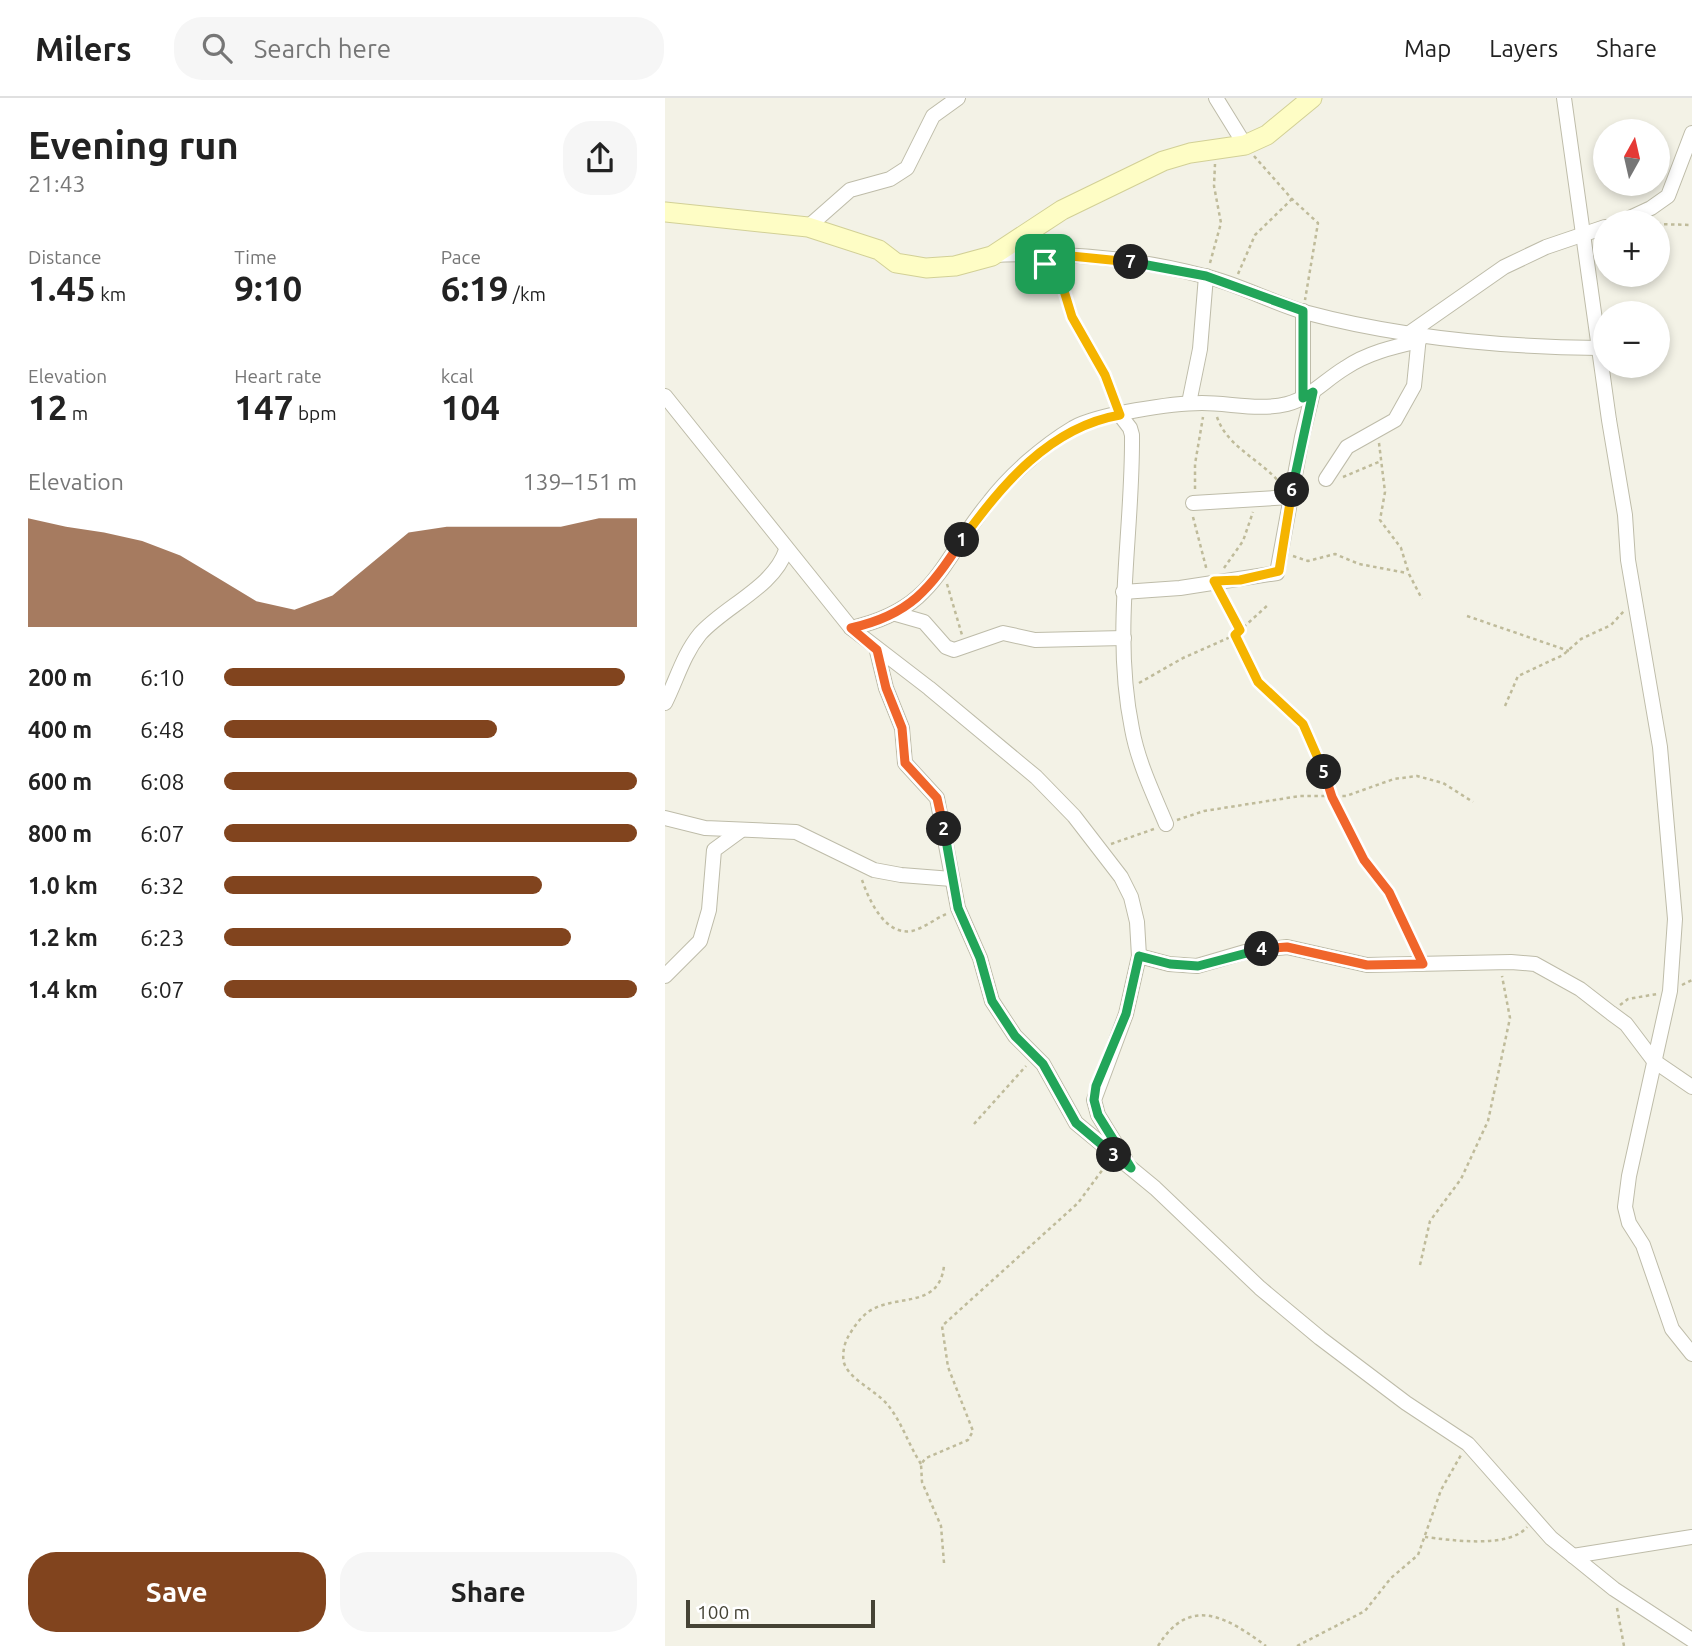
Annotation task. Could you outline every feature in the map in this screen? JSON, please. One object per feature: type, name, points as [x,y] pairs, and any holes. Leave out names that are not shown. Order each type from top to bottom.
[{"type":"street","points":[[808,226],[850,190],[890,179],[907,168],[933,116],[958,98]]},
{"type":"street","points":[[1216,98],[1245,145]]},
{"type":"street","points":[[992,256],[1062,210],[1163,161],[1190,153],[1245,145],[1267,135],[1311,98]]},
{"type":"street","points":[[1564,98],[1593,305]]},
{"type":"street","points":[[1647,210],[1668,196],[1692,133]]},
{"type":"street","points":[[665,212],[808,226],[879,250],[896,264],[926,268],[970,263],[992,256],[1041,253],[1131,262],[1206,276],[1303,311],[1415,337],[1478,344],[1593,348]]},
{"type":"street","points":[[851,628],[896,614],[926,591],[990,500],[1050,444],[1075,427],[1120,415],[1189,403],[1272,407],[1308,395],[1359,359],[1415,337],[1504,267],[1546,247],[1593,231]]},
{"type":"street","points":[[1189,403],[1201,349],[1206,276]]},
{"type":"street","points":[[1123,592],[1180,588],[1216,577],[1240,580],[1277,573],[1308,395],[1303,311]]},
{"type":"street","points":[[1326,479],[1347,447],[1395,420],[1407,401],[1417,372],[1415,337]]},
{"type":"street","points":[[1604,378],[1625,515],[1628,560],[1636,590],[1666,805],[1675,919],[1670,992],[1625,1207],[1629,1223],[1643,1245],[1672,1329],[1692,1354]]},
{"type":"street","points":[[665,396],[851,628],[929,688],[1036,777],[1102,849],[1131,897],[1137,922],[1139,956],[1126,1014],[1096,1086],[1094,1100],[1098,1115],[1131,1168]]},
{"type":"street","points":[[1120,415],[1132,435],[1123,592],[1126,695],[1137,751],[1166,824]]},
{"type":"street","points":[[1193,503],[1291,497]]},
{"type":"street","points":[[665,703],[682,661],[701,634],[777,567],[786,550]]},
{"type":"street","points":[[896,614],[924,622],[950,649],[966,648],[1003,633],[1035,640],[1124,638]]},
{"type":"street","points":[[877,650],[886,688],[902,728],[905,763],[937,798],[958,908],[980,958],[992,1001],[1015,1036],[1035,1055],[1049,1075],[1066,1110],[1076,1123],[1131,1168],[1261,1289],[1320,1338],[1406,1403],[1468,1444],[1533,1519],[1573,1556],[1613,1589],[1692,1640]]},
{"type":"street","points":[[665,818],[705,828],[796,832],[856,863],[901,875],[951,879]]},
{"type":"street","points":[[665,976],[701,941],[709,910],[714,850],[740,831]]},
{"type":"street","points":[[1139,956],[1170,964],[1198,966],[1245,952],[1287,947],[1367,965],[1525,962],[1543,967],[1580,989],[1626,1024],[1654,1061],[1692,1087]]},
{"type":"street","points":[[1573,1556],[1692,1537]]},
{"type":"path","points":[[1245,145],[1292,199],[1317,219],[1319,227],[1303,311]]},
{"type":"path","points":[[1206,276],[1221,223],[1214,186],[1217,151]]},
{"type":"path","points":[[1233,286],[1255,235],[1292,199]]},
{"type":"path","points":[[1670,224],[1692,225]]},
{"type":"path","points":[[1041,253],[1047,266],[1061,281],[1072,317],[1105,375],[1120,415]]},
{"type":"path","points":[[1215,404],[1222,427],[1251,459],[1268,469],[1291,497]]},
{"type":"path","points":[[1377,432],[1385,492],[1380,520],[1401,548],[1409,574],[1422,599]]},
{"type":"path","points":[[1240,630],[1216,577],[1243,541],[1257,499]]},
{"type":"path","points":[[1283,546],[1300,559],[1315,560],[1335,554],[1359,564],[1409,574]]},
{"type":"path","points":[[944,568],[966,648]]},
{"type":"path","points":[[1505,706],[1518,676],[1569,651],[1581,639],[1619,618],[1636,590]]},
{"type":"path","points":[[1126,695],[1147,677],[1235,635],[1269,604]]},
{"type":"path","points":[[1467,616],[1569,651]]},
{"type":"path","points":[[1235,635],[1258,682],[1303,724],[1332,797],[1364,860],[1389,892],[1423,964]]},
{"type":"path","points":[[1102,849],[1204,811],[1300,796],[1332,797],[1417,776],[1443,783],[1473,802]]},
{"type":"path","points":[[856,863],[878,914],[898,930],[910,931],[924,927],[958,908]]},
{"type":"path","points":[[1420,1265],[1430,1221],[1461,1179],[1488,1121],[1510,1018],[1508,997],[1496,963]]},
{"type":"path","points":[[1611,1013],[1628,999],[1670,992]]},
{"type":"path","points":[[974,1124],[1035,1055]]},
{"type":"path","points":[[921,1464],[926,1458],[972,1436],[966,1410],[948,1367],[942,1326],[1077,1203],[1104,1168],[1107,1158],[1105,1148]]},
{"type":"path","points":[[944,1266],[940,1285],[931,1292],[868,1312],[853,1326],[845,1341],[843,1356],[848,1370],[878,1394],[897,1417],[921,1464],[922,1482],[941,1526],[944,1563]]},
{"type":"path","points":[[1297,1646],[1371,1606],[1391,1578],[1418,1555],[1441,1490],[1468,1444]]},
{"type":"path","points":[[1424,1536],[1466,1541],[1501,1539],[1524,1531],[1533,1519]]},
{"type":"path","points":[[1613,1589],[1624,1646]]},
{"type":"path","points":[[1158,1646],[1170,1628],[1181,1621],[1211,1615],[1233,1622],[1266,1646]]},
{"type":"route","points":[[1041,253],[1171,269],[1206,276],[1303,311],[1303,398],[1313,392],[1301,437],[1279,571],[1240,580],[1214,581],[1240,630],[1235,635],[1258,682],[1266,693],[1303,724],[1309,734],[1332,797],[1364,860],[1393,899],[1423,964],[1367,965],[1287,947],[1245,952],[1198,966],[1170,964],[1139,956],[1135,985],[1126,1014],[1096,1086],[1094,1100],[1098,1115],[1131,1168],[1076,1123],[1066,1110],[1043,1064],[1015,1036],[992,1001],[980,958],[958,908],[937,798],[916,779],[905,763],[901,745],[902,728],[886,688],[877,650],[851,628],[871,624],[896,614],[926,591],[990,500],[1050,444],[1075,427],[1120,415],[1105,375],[1072,317],[1061,281],[1045,264],[1041,253]]}]
